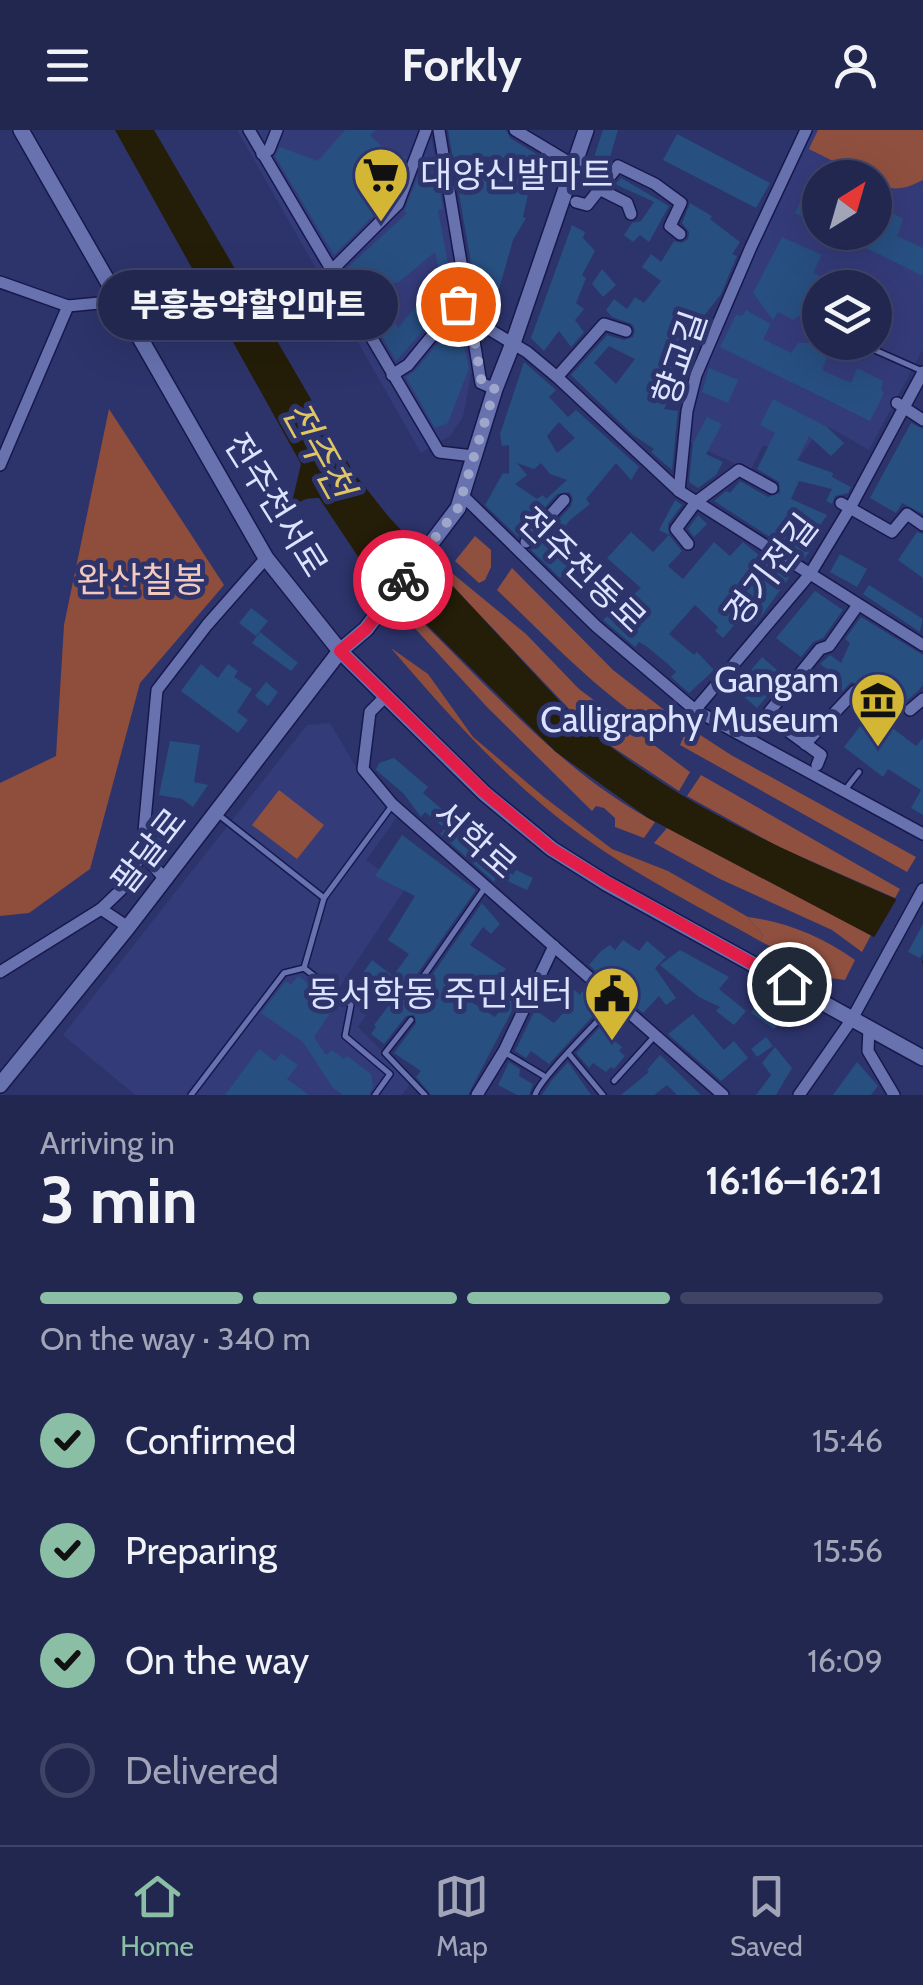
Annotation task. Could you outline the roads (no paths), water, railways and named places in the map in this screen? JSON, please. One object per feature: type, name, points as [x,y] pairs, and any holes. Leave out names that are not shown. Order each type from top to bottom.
[{"type":"street","name":"전주천서로","points":[[21,130],[266,558],[340,651],[484,792],[552,849],[923,1058]]},
{"type":"street","points":[[249,130],[439,452],[473,456]]},
{"type":"street","points":[[262,154],[269,150],[278,130]]},
{"type":"street","points":[[332,270],[398,204],[426,130]]},
{"type":"street","points":[[439,130],[482,384],[495,389]]},
{"type":"street","points":[[515,130],[575,166]]},
{"type":"street","points":[[460,502],[495,389],[514,344],[586,130]]},
{"type":"street","name":"향교길","points":[[678,490],[686,410],[696,375],[806,130]]},
{"type":"street","points":[[576,202],[587,205],[618,166],[655,184],[681,203],[670,226],[680,234]]},
{"type":"street","points":[[600,190],[627,203],[632,214]]},
{"type":"street","points":[[0,282],[68,306],[120,300]]},
{"type":"street","points":[[392,375],[408,365],[458,304],[514,344]]},
{"type":"street","points":[[0,465],[68,306]]},
{"type":"street","name":"향교길","points":[[556,377],[604,324],[626,331]]},
{"type":"street","name":"향교길","points":[[514,344],[556,377],[678,490],[923,646]]},
{"type":"street","name":"경기전길","points":[[695,710],[810,574],[923,372]]},
{"type":"street","points":[[901,406],[923,420]]},
{"type":"street","points":[[688,544],[676,529],[696,502],[738,470],[772,488]]},
{"type":"street","name":"전주천동로","points":[[526,542],[564,500]]},
{"type":"street","name":"팔달로","points":[[14,1095],[0,1085],[128,928],[340,651],[366,629],[460,502]]},
{"type":"street","name":"전주천동로","points":[[460,502],[695,710],[923,834]]},
{"type":"street","name":"경기전길","points":[[846,506],[892,532],[907,514],[923,525]]},
{"type":"street","points":[[0,972],[101,909],[124,887],[142,853],[157,690],[266,558]]},
{"type":"street","points":[[752,732],[820,649],[829,646],[858,605]]},
{"type":"street","points":[[806,744],[855,691]]},
{"type":"street","name":"서학로","points":[[386,696],[370,712],[363,769],[392,804],[723,1095]]},
{"type":"street","points":[[910,710],[923,699]]},
{"type":"street","points":[[766,715],[821,755],[817,765]]},
{"type":"street","points":[[142,853],[164,878]]},
{"type":"street","points":[[799,1095],[852,1019],[923,890]]},
{"type":"street","points":[[101,909],[128,928]]},
{"type":"street","points":[[477,1095],[504,1052],[554,946]]},
{"type":"street","points":[[869,1028],[868,1051],[894,1095]]},
{"type":"lane","points":[[892,357],[923,372]]},
{"type":"lane","points":[[843,792],[860,772]]},
{"type":"lane","points":[[304,968],[324,898],[392,804]]},
{"type":"lane","points":[[216,813],[324,898]]},
{"type":"lane","points":[[418,984],[486,886]]},
{"type":"lane","points":[[191,1095],[284,973],[304,968]]},
{"type":"lane","points":[[304,968],[351,1005],[344,1036],[390,1074],[376,1095]]},
{"type":"lane","points":[[536,1095],[544,1076],[616,1001]]},
{"type":"lane","points":[[410,1020],[386,1053],[426,1095]]},
{"type":"lane","points":[[614,1081],[655,1036]]},
{"type":"lane","points":[[504,1052],[544,1076]]},
{"type":"lane","points":[[569,1054],[602,1095]]},
{"type":"water","name":"전주천","points":[[115,130],[154,130],[354,473],[388,516],[565,707],[603,741],[689,799],[782,848],[923,911],[923,963],[648,818],[556,752],[359,558],[319,498],[297,504],[282,522],[278,517],[293,498],[301,464]]},
{"type":"place","name":"대양신발마트","points":[[381,224]]},
{"type":"place","name":"부흥농약할인마트","points":[[458,304]]},
{"type":"place","name":"Gangam Calligraphy Museum","points":[[878,749]]},
{"type":"place","name":"동서학동 주민센터","points":[[612,1043]]},
{"type":"park label","name":"완산칠봉","points":[[141,580]]}]
